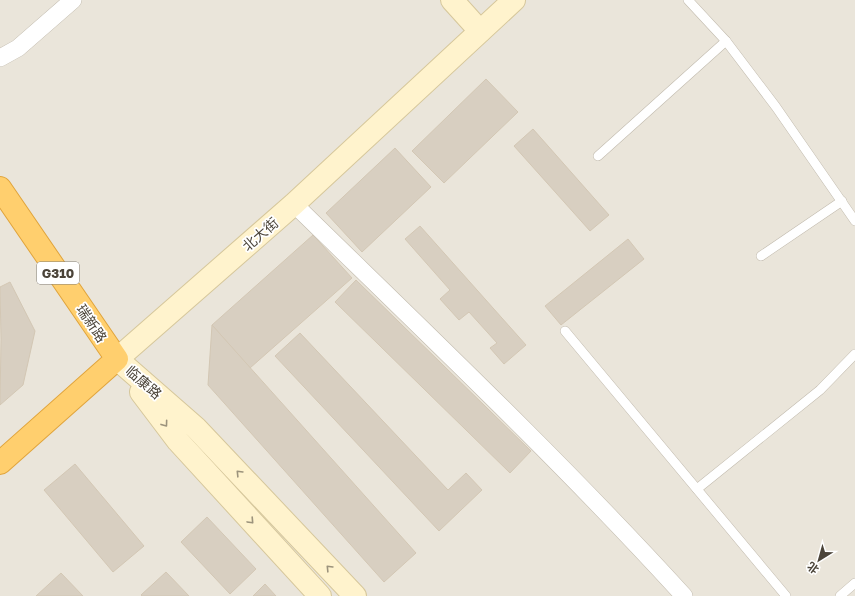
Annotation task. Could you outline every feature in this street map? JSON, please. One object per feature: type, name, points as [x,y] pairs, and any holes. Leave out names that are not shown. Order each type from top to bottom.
[{"type":"highway","name":"瑞新路","points":[[0,188],[117,359]]},
{"type":"highway","name":"北大街","points":[[0,463],[117,359]]},
{"type":"main road","points":[[452,0],[480,31]]},
{"type":"main road","name":"北大街","points":[[117,359],[294,204],[514,0]]},
{"type":"main road","name":"临康路","points":[[117,359],[178,441],[320,596]]},
{"type":"main road","name":"临康路","points":[[117,359],[196,428],[355,596]]},
{"type":"street","points":[[0,58],[18,48],[73,0]]},
{"type":"street","points":[[294,204],[537,442],[634,540],[684,596]]},
{"type":"lane","points":[[688,0],[726,42],[776,107],[855,221]]},
{"type":"lane","points":[[598,156],[726,42]]},
{"type":"lane","points":[[761,256],[842,201]]},
{"type":"lane","points":[[565,331],[786,596]]},
{"type":"lane","points":[[697,489],[820,390],[855,354]]},
{"type":"lane","points":[[840,596],[855,583]]},
{"type":"shaded area","points":[[0,0],[855,0],[855,596],[0,596]]},
{"type":"building","points":[[486,79],[518,112],[444,183],[412,151]]},
{"type":"building","points":[[533,129],[609,215],[590,231],[514,146]]},
{"type":"building","points":[[395,148],[431,187],[362,252],[326,213]]},
{"type":"building","points":[[420,226],[526,345],[504,364],[490,348],[497,343],[469,312],[459,320],[440,299],[450,290],[405,239]]},
{"type":"building","points":[[313,235],[352,278],[250,368],[212,325]]},
{"type":"building","points":[[628,239],[644,259],[561,325],[545,306]]},
{"type":"building","points":[[356,280],[531,451],[510,473],[335,302]]},
{"type":"building","points":[[10,282],[35,331],[23,385],[0,405],[0,287]]},
{"type":"building","points":[[212,325],[416,553],[384,582],[208,385]]},
{"type":"building","points":[[300,333],[448,490],[466,473],[482,490],[439,531],[275,356]]},
{"type":"building","points":[[75,464],[144,546],[113,572],[44,490]]},
{"type":"building","points":[[207,517],[256,569],[230,594],[181,542]]},
{"type":"building","points":[[166,572],[189,596],[141,595]]},
{"type":"building","points":[[61,573],[83,596],[36,596]]},
{"type":"building","points":[[265,584],[276,596],[253,596]]}]
